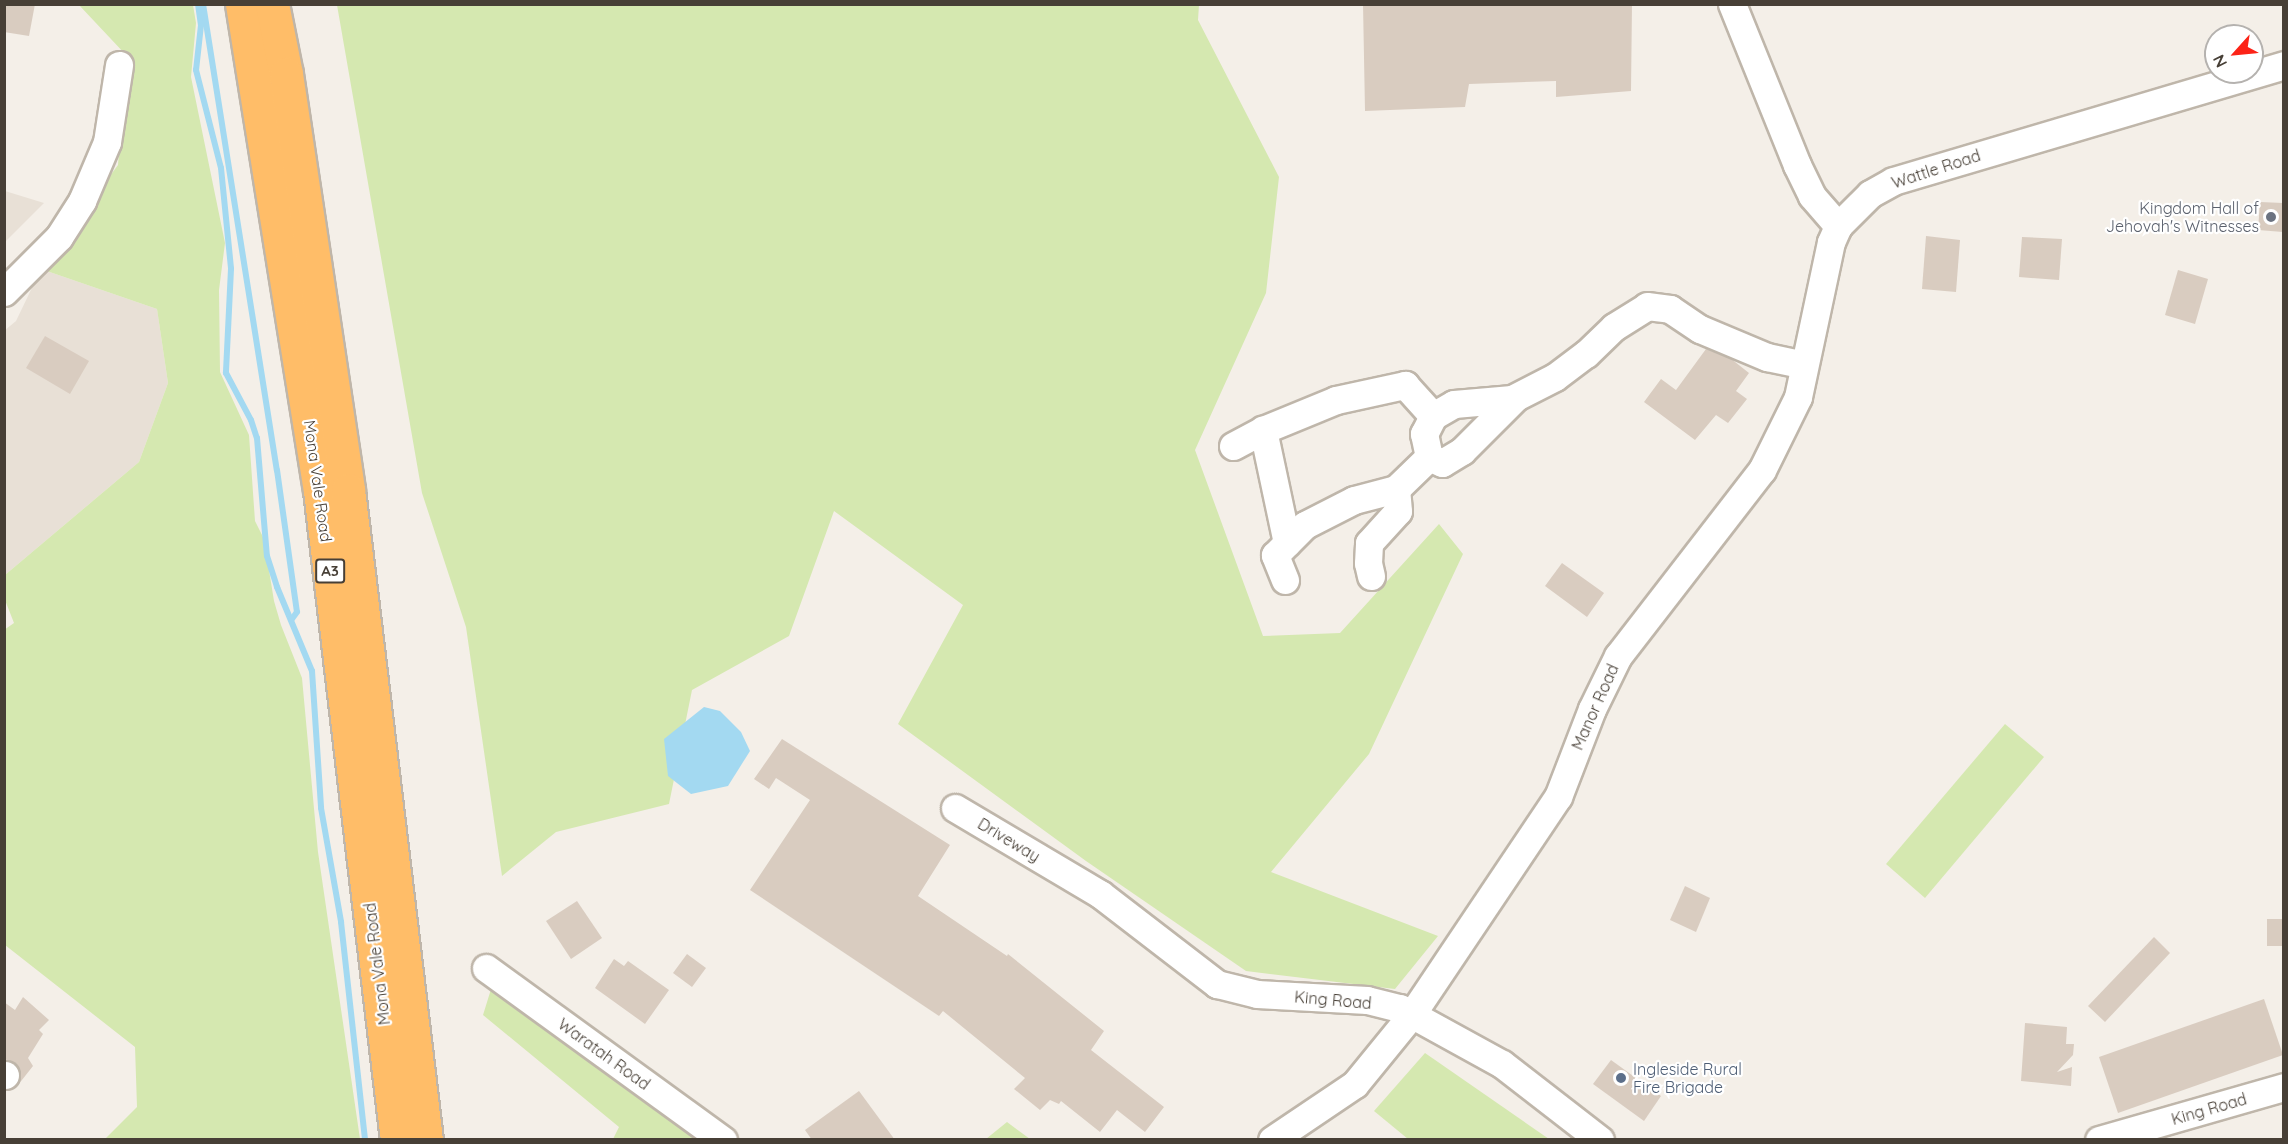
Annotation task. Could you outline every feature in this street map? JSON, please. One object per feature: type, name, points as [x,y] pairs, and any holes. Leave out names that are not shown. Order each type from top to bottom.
[{"type":"highway","name":"Mona Vale Road","points":[[242,4],[320,490],[398,1140]]},
{"type":"highway","name":"Mona Vale Road","points":[[272,4],[286,74],[348,490],[426,1140]]},
{"type":"street","points":[[1732,4],[1797,165],[1812,196],[1838,226]]},
{"type":"street","points":[[4,292],[59,237],[82,201],[107,142],[119,64]]},
{"type":"street","name":"Wattle Road","points":[[1838,226],[1870,194],[1893,181],[2283,65]]},
{"type":"street","name":"Manor Road","points":[[1272,1140],[1355,1084],[1412,1014],[1558,796],[1592,709],[1618,656],[1762,470],[1798,397],[1831,242],[1838,226]]},
{"type":"street","points":[[1429,457],[1442,463],[1462,451],[1515,398],[1555,377],[1586,354],[1614,327],[1647,306],[1670,309],[1700,329],[1767,357],[1804,365]]},
{"type":"street","points":[[1233,446],[1263,430],[1336,400],[1405,385],[1433,416]]},
{"type":"street","points":[[1371,576],[1368,563],[1369,543],[1400,506],[1429,457],[1424,434],[1433,416],[1454,404],[1515,398]]},
{"type":"street","points":[[1263,430],[1287,543]]},
{"type":"street","points":[[1285,580],[1275,555],[1305,525],[1354,500],[1400,506]]},
{"type":"street","name":"Driveway","points":[[955,808],[1063,872]]},
{"type":"street","name":"King Road","points":[[1063,872],[1100,894],[1217,984],[1257,994],[1367,1000],[1400,1008],[1502,1064],[1600,1140]]},
{"type":"street","name":"Waratah Road","points":[[486,968],[723,1140]]},
{"type":"street","name":"King Road","points":[[2099,1140],[2283,1087]]},
{"type":"shaded area","points":[[4,191],[44,203],[5,242]]},
{"type":"shaded area","points":[[41,269],[157,309],[168,383],[139,462],[5,575],[4,331],[16,321]]},
{"type":"green space","points":[[79,5],[193,5],[196,23],[191,77],[225,243],[219,290],[220,372],[249,435],[255,521],[264,539],[274,601],[281,625],[302,678],[318,852],[360,1139],[105,1139],[137,1107],[135,1047],[5,945],[4,630],[14,623],[5,600],[5,575],[139,462],[168,383],[157,309],[41,269],[118,165],[126,55]]},
{"type":"green space","points":[[337,5],[1199,5],[1198,20],[1279,177],[1266,293],[1195,450],[1263,636],[1340,633],[1439,524],[1463,554],[1369,754],[1271,872],[1438,936],[1395,989],[1246,971],[1086,861],[898,724],[963,605],[834,511],[789,636],[692,690],[669,804],[556,832],[502,876],[466,627],[422,493]]},
{"type":"green space","points":[[2005,724],[2044,757],[1925,898],[1886,864]]},
{"type":"green space","points":[[492,986],[695,1139],[613,1139],[619,1127],[483,1015]]},
{"type":"green space","points":[[1425,1053],[1549,1139],[1408,1139],[1374,1111]]},
{"type":"green space","points":[[1007,1122],[1030,1139],[986,1139]]},
{"type":"water","points":[[704,707],[720,711],[741,732],[750,751],[728,786],[691,794],[668,776],[664,739]]},
{"type":"building","points":[[4,4],[35,4],[29,36],[4,32]]},
{"type":"building","points":[[1363,4],[1632,4],[1631,91],[1556,97],[1556,81],[1469,84],[1465,107],[1365,111]]},
{"type":"building","name":"Kingdom Hall of Jehovah's Witnesses","points":[[2260,202],[2283,203],[2283,232],[2258,230]]},
{"type":"building","points":[[1926,236],[1960,240],[1956,292],[1922,289]]},
{"type":"building","points":[[2022,237],[2062,239],[2059,280],[2019,277]]},
{"type":"building","points":[[2178,270],[2208,279],[2195,324],[2165,315]]},
{"type":"building","points":[[45,336],[89,361],[70,394],[26,368]]},
{"type":"building","points":[[1706,349],[1730,358],[1749,373],[1736,391],[1747,399],[1728,423],[1716,415],[1695,440],[1644,402],[1661,379],[1676,390]]},
{"type":"building","points":[[1562,563],[1604,593],[1587,617],[1545,586]]},
{"type":"building","points":[[782,739],[950,845],[918,896],[1007,956],[1008,954],[1104,1031],[1091,1050],[1164,1107],[1145,1132],[1117,1110],[1100,1132],[1061,1101],[1059,1104],[1050,1100],[1040,1110],[1014,1089],[1025,1078],[943,1011],[939,1016],[750,890],[810,800],[776,778],[769,789],[754,779]]},
{"type":"building","points":[[1685,886],[1710,898],[1696,932],[1670,920]]},
{"type":"building","points":[[577,901],[602,938],[571,959],[546,921]]},
{"type":"building","points":[[2267,919],[2283,919],[2283,946],[2267,946]]},
{"type":"building","points":[[2154,937],[2170,953],[2105,1022],[2088,1006]]},
{"type":"building","points":[[687,954],[706,968],[692,987],[673,973]]},
{"type":"building","points":[[614,959],[624,966],[628,961],[669,990],[645,1024],[595,988]]},
{"type":"building","points":[[23,997],[49,1020],[39,1030],[43,1034],[28,1058],[33,1066],[18,1085],[21,1076],[19,1068],[13,1062],[4,1059],[4,1002],[15,1010]]},
{"type":"building","points":[[2264,999],[2283,1055],[2118,1113],[2099,1057]]},
{"type":"building","points":[[2025,1023],[2067,1027],[2066,1044],[2074,1044],[2073,1055],[2057,1072],[2072,1067],[2071,1086],[2021,1081]]},
{"type":"building","points":[[1611,1060],[1661,1096],[1644,1121],[1593,1084]]},
{"type":"building","points":[[859,1091],[895,1140],[812,1140],[805,1130]]},
{"type":"waterway","points":[[198,4],[201,25],[196,70],[221,168],[231,269],[226,373],[251,420],[257,438],[267,556],[277,587],[312,671],[321,808],[341,922],[365,1140]]},
{"type":"waterway","points":[[203,4],[277,470],[297,612],[292,619]]},
{"type":"place","name":"Kingdom Hall of Jehovah's Witnesses","points":[[2271,217]]},
{"type":"place","name":"Ingleside Rural Fire Brigade","points":[[1621,1078]]}]
